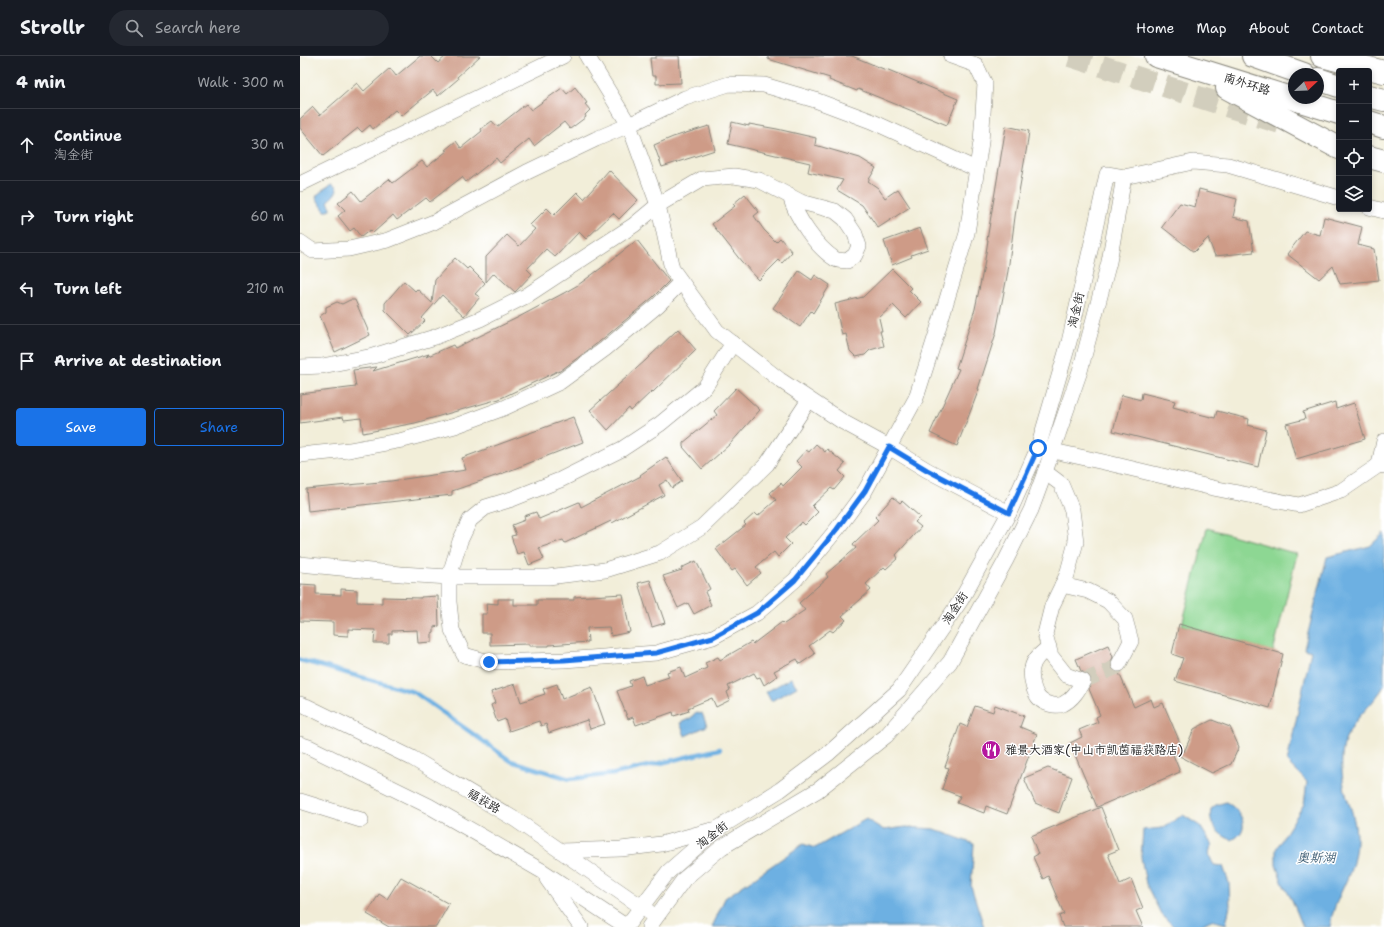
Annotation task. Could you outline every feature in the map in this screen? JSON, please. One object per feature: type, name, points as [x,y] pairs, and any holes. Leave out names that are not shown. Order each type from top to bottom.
[{"type":"highway","name":"南外环路","points":[[1156,56],[1336,112]]},
{"type":"highway","points":[[1253,56],[1288,68]]},
{"type":"highway","points":[[1322,56],[1384,72]]},
{"type":"highway","points":[[1184,65],[1336,146]]},
{"type":"highway","points":[[1324,81],[1336,85]]},
{"type":"highway","points":[[1372,97],[1384,100]]},
{"type":"highway","points":[[1372,123],[1384,127]]},
{"type":"highway","points":[[1372,158],[1384,162]]},
{"type":"street","points":[[300,184],[563,56]]},
{"type":"street","points":[[587,56],[629,125],[658,205],[672,269],[717,331],[780,380],[843,422],[927,470],[1009,513]]},
{"type":"street","points":[[733,343],[705,387],[660,424],[622,450],[560,480],[486,508],[470,520],[460,541],[449,577],[449,602],[452,630],[464,655],[489,662],[564,660],[656,653],[713,637],[757,613],[795,580],[837,529],[865,491],[916,398],[966,232],[981,142],[985,84],[976,65],[951,56]]},
{"type":"street","points":[[300,242],[307,249],[349,250],[388,240],[434,222],[527,172],[685,98],[729,84],[764,85],[815,100],[871,121],[976,169]]},
{"type":"street","points":[[653,922],[684,879],[722,848],[818,790],[886,736],[950,662],[1006,560],[1031,510],[1045,472],[1080,371],[1105,276],[1124,177],[1193,162],[1228,165],[1336,197]]},
{"type":"street","name":"淘金街","points":[[626,927],[668,872],[717,829],[780,790],[829,753],[899,690],[961,600],[1009,513],[1038,448],[1069,342],[1107,174],[1124,177]]},
{"type":"street","points":[[300,367],[322,366],[373,356],[435,337],[480,319],[526,296],[634,225],[658,205],[702,180],[734,176],[759,180],[790,196],[801,202],[835,211],[845,219],[855,234],[859,246],[855,256],[847,261],[836,260],[823,248],[808,231],[793,207],[790,196]]},
{"type":"street","points":[[1372,208],[1384,211]]},
{"type":"street","points":[[300,455],[349,450],[403,440],[455,426],[504,408],[560,382],[605,349],[658,305],[681,282]]},
{"type":"street","points":[[300,564],[449,577],[548,577],[605,570],[660,553],[702,527],[767,464],[809,400]]},
{"type":"street","points":[[1038,448],[1213,488],[1299,505],[1342,491],[1381,466],[1384,441]]},
{"type":"street","points":[[1045,472],[1061,484],[1072,510],[1076,542],[1067,575],[1052,606],[1046,634],[1049,647]]},
{"type":"street","points":[[1062,585],[1088,591],[1108,601],[1125,619],[1131,641],[1119,664]]},
{"type":"street","name":"福获路","points":[[300,704],[412,758],[516,820],[641,906],[653,922]]},
{"type":"street","points":[[300,744],[309,747],[428,806],[542,871],[626,927]]},
{"type":"street","points":[[300,801],[361,820]]},
{"type":"street","points":[[561,851],[661,844],[717,829]]},
{"type":"street","points":[[542,871],[581,927]]},
{"type":"green space","points":[[1207,528],[1297,554],[1273,652],[1182,625]]},
{"type":"water","points":[[331,184],[336,187],[337,191],[328,202],[331,207],[329,211],[325,211],[316,198],[317,195]]},
{"type":"water","name":"奥斯湖","points":[[1384,533],[1384,686],[1350,730],[1346,738],[1342,755],[1343,781],[1353,814],[1355,829],[1356,843],[1353,862],[1335,907],[1330,927],[1303,927],[1276,865],[1276,849],[1304,804],[1307,782],[1287,762],[1311,651],[1304,649],[1327,557],[1370,546]]},
{"type":"water","points":[[791,678],[797,687],[771,701],[766,692]]},
{"type":"water","points":[[697,713],[702,713],[707,726],[685,736],[680,723],[691,718]]},
{"type":"water","points":[[1226,802],[1240,815],[1243,826],[1242,831],[1232,840],[1218,832],[1213,824],[1210,814],[1211,809],[1216,805]]},
{"type":"water","points":[[1183,815],[1200,826],[1212,845],[1209,853],[1214,865],[1223,866],[1229,883],[1230,906],[1226,924],[1211,920],[1200,927],[1174,927],[1161,914],[1146,884],[1141,857],[1143,830],[1162,828]]},
{"type":"water","points":[[866,819],[884,830],[906,827],[934,829],[974,844],[971,886],[984,927],[712,927],[725,898],[803,844],[815,848]]},
{"type":"building","points":[[420,56],[431,56],[438,63],[446,56],[480,56],[457,77],[458,79],[438,96],[433,90],[401,116],[395,110],[373,129],[370,125],[362,132],[358,128],[323,156],[300,128],[300,119],[313,107],[320,115],[357,83],[364,91],[390,68],[396,76]]},
{"type":"building","points":[[656,56],[679,56],[681,83],[656,84],[656,76],[652,76],[650,58],[656,58]]},
{"type":"building","points":[[768,56],[852,56],[958,99],[947,125],[858,89],[857,91],[829,80],[830,78],[768,59]]},
{"type":"building","points":[[575,87],[587,103],[585,104],[590,110],[585,115],[586,117],[570,129],[564,122],[534,146],[529,139],[500,163],[496,158],[466,182],[462,177],[430,202],[426,198],[397,220],[393,215],[373,233],[370,230],[361,237],[354,228],[350,231],[338,216],[345,210],[338,203],[353,191],[361,201],[389,179],[393,183],[422,161],[427,167],[447,151],[445,150],[456,141],[461,148],[492,121],[497,127],[526,104],[531,110],[562,88],[567,94]]},
{"type":"building","points":[[732,122],[749,126],[749,124],[777,129],[816,138],[815,145],[860,158],[876,168],[868,181],[878,188],[885,198],[898,189],[910,207],[878,228],[862,205],[837,190],[843,180],[808,172],[810,163],[728,144]]},
{"type":"building","points":[[709,126],[715,150],[662,167],[654,145],[673,137]]},
{"type":"building","points":[[1006,126],[1029,131],[1016,209],[1008,271],[996,333],[979,389],[957,446],[930,433],[959,369],[956,368],[975,309],[984,266]]},
{"type":"building","points":[[609,170],[638,200],[619,219],[613,213],[586,239],[579,232],[555,257],[546,249],[527,269],[532,274],[515,292],[494,273],[486,282],[486,257],[507,235],[519,246],[535,229],[530,225],[547,208],[554,215],[577,192],[584,199]]},
{"type":"building","points":[[1199,189],[1237,199],[1233,217],[1249,221],[1254,252],[1215,256],[1208,238],[1194,252],[1162,227],[1180,203],[1195,207]]},
{"type":"building","points":[[745,194],[759,212],[754,216],[764,230],[776,242],[780,238],[792,252],[782,263],[779,260],[759,280],[741,261],[712,224],[735,206],[733,204]]},
{"type":"building","points":[[1324,217],[1362,227],[1358,245],[1374,249],[1379,280],[1340,284],[1333,266],[1319,279],[1287,254],[1305,231],[1320,235]]},
{"type":"building","points":[[920,228],[928,249],[911,255],[912,257],[892,265],[884,241]]},
{"type":"building","points":[[637,240],[669,281],[652,298],[599,342],[560,371],[556,371],[499,399],[415,423],[363,433],[361,418],[344,420],[343,417],[300,423],[300,394],[356,387],[353,370],[377,367],[373,371],[429,354],[426,357],[453,345],[455,348],[517,318],[578,285]]},
{"type":"building","points":[[455,258],[467,269],[469,267],[485,283],[475,294],[480,297],[464,316],[442,295],[422,318],[425,321],[410,335],[385,310],[385,303],[404,281],[415,291],[417,289],[432,303],[435,280]]},
{"type":"building","points":[[892,269],[911,288],[909,290],[921,302],[906,318],[893,305],[879,318],[882,331],[880,331],[884,346],[870,350],[865,355],[856,357],[850,351],[846,334],[842,335],[835,304],[863,297]]},
{"type":"building","points":[[799,271],[812,280],[815,275],[830,285],[813,313],[811,311],[800,327],[773,308]]},
{"type":"building","points":[[350,300],[355,300],[370,335],[335,352],[320,316],[326,312],[326,307],[337,302],[342,304]]},
{"type":"building","points":[[678,329],[696,350],[653,392],[652,391],[631,411],[629,408],[608,430],[590,410]]},
{"type":"building","points":[[736,388],[760,410],[730,444],[702,469],[683,447],[683,443],[717,415],[714,411]]},
{"type":"building","points":[[1142,393],[1175,401],[1173,407],[1215,418],[1217,411],[1249,419],[1248,425],[1266,430],[1258,467],[1113,431],[1122,395],[1141,400]]},
{"type":"building","points":[[1335,402],[1336,409],[1354,403],[1365,439],[1296,459],[1286,424],[1305,419],[1303,412]]},
{"type":"building","points":[[573,417],[583,442],[501,474],[452,491],[452,495],[308,511],[306,489],[391,481],[466,470],[462,458]]},
{"type":"building","points":[[816,444],[825,452],[827,449],[845,464],[839,471],[845,477],[834,490],[831,488],[812,506],[818,512],[805,525],[802,522],[785,538],[791,544],[778,557],[774,552],[756,567],[761,573],[747,585],[735,569],[732,571],[716,549],[746,525],[744,523],[755,513],[758,516],[776,500],[770,493],[781,483],[783,486],[802,467],[796,461],[806,450],[809,452]]},
{"type":"building","points":[[666,457],[682,481],[672,488],[667,480],[659,485],[664,495],[612,523],[611,521],[565,543],[563,540],[539,548],[544,559],[529,565],[524,552],[517,554],[511,536],[516,535],[512,525],[525,520],[524,516],[536,512],[539,519],[579,502],[581,507],[641,476],[640,475]]},
{"type":"building","points":[[893,497],[900,503],[902,501],[920,517],[915,522],[921,527],[896,555],[898,558],[886,569],[884,567],[866,584],[871,590],[842,616],[846,620],[833,632],[830,630],[809,646],[815,654],[800,664],[797,659],[774,671],[777,676],[764,685],[760,677],[757,678],[754,673],[728,686],[730,690],[727,692],[730,700],[716,707],[712,698],[688,708],[689,711],[674,716],[673,712],[636,725],[633,717],[628,719],[617,691],[631,686],[629,681],[642,676],[645,685],[669,677],[667,672],[681,667],[685,678],[707,668],[705,663],[718,657],[720,660],[751,642],[753,644],[782,622],[784,624],[805,610],[799,603],[828,577],[826,574],[856,548],[853,544],[878,520],[875,517]]},
{"type":"building","points":[[696,561],[710,589],[705,592],[711,605],[694,614],[688,603],[678,608],[663,576],[682,570],[681,568]]},
{"type":"building","points":[[650,580],[665,623],[652,627],[638,583]]},
{"type":"building","points":[[300,584],[316,585],[316,594],[341,595],[341,589],[357,590],[357,602],[382,603],[382,597],[421,598],[438,596],[439,626],[434,627],[432,642],[418,643],[417,630],[392,631],[392,634],[389,634],[389,643],[374,643],[375,630],[348,629],[348,636],[333,635],[333,622],[300,621]]},
{"type":"building","points":[[623,594],[630,632],[611,636],[609,627],[587,628],[588,642],[549,646],[529,646],[529,644],[490,645],[490,633],[482,633],[482,614],[487,614],[486,603],[498,604],[498,599],[514,599],[514,605],[537,605],[537,600],[574,600],[574,597]]},
{"type":"building","points":[[1179,624],[1283,654],[1270,708],[1175,681],[1183,658],[1172,654]]},
{"type":"building","points":[[1108,645],[1113,657],[1110,664],[1111,668],[1115,672],[1119,673],[1134,707],[1151,699],[1154,707],[1163,703],[1184,752],[1194,729],[1212,720],[1230,727],[1239,747],[1231,764],[1212,773],[1172,752],[1180,772],[1097,807],[1070,743],[1082,737],[1079,730],[1098,722],[1096,717],[1100,715],[1089,689],[1092,681],[1090,676],[1081,671],[1076,659]]},
{"type":"building","points":[[515,684],[521,702],[545,694],[543,689],[557,684],[562,699],[592,687],[605,724],[590,729],[587,720],[549,733],[546,724],[541,726],[539,721],[509,731],[505,719],[497,722],[491,705],[495,703],[491,692]]},
{"type":"building","name":"雅景大酒家(中山市凯茵福获路店)","points":[[995,705],[1024,716],[1020,727],[1037,734],[1007,814],[986,806],[984,813],[957,803],[960,796],[942,789],[949,768],[945,767],[960,724],[967,727],[975,706],[993,712]]},
{"type":"building","points":[[1048,768],[1072,777],[1059,813],[1035,803],[1024,778]]},
{"type":"building","points":[[1101,807],[1118,850],[1108,854],[1120,884],[1131,879],[1143,908],[1136,911],[1143,927],[1063,927],[1059,916],[1064,914],[1048,876],[1043,879],[1033,857],[1038,854],[1031,836]]},
{"type":"building","points":[[401,877],[449,904],[436,927],[389,927],[367,914],[379,894],[387,899]]},
{"type":"waterway","points":[[300,660],[414,692],[511,761],[570,779],[614,774],[720,749]]},
{"type":"tunnel","points":[[1070,56],[1280,123]]},
{"type":"tunnel","points":[[1083,681],[1117,667],[1119,664]]},
{"type":"place","name":"雅景大酒家(中山市凯茵福获路店)","points":[[991,750]]},
{"type":"route","points":[[489,662],[564,660],[656,653],[713,637],[757,613],[795,580],[837,529],[865,491],[889,447],[927,470],[1009,513],[1038,448]]}]
